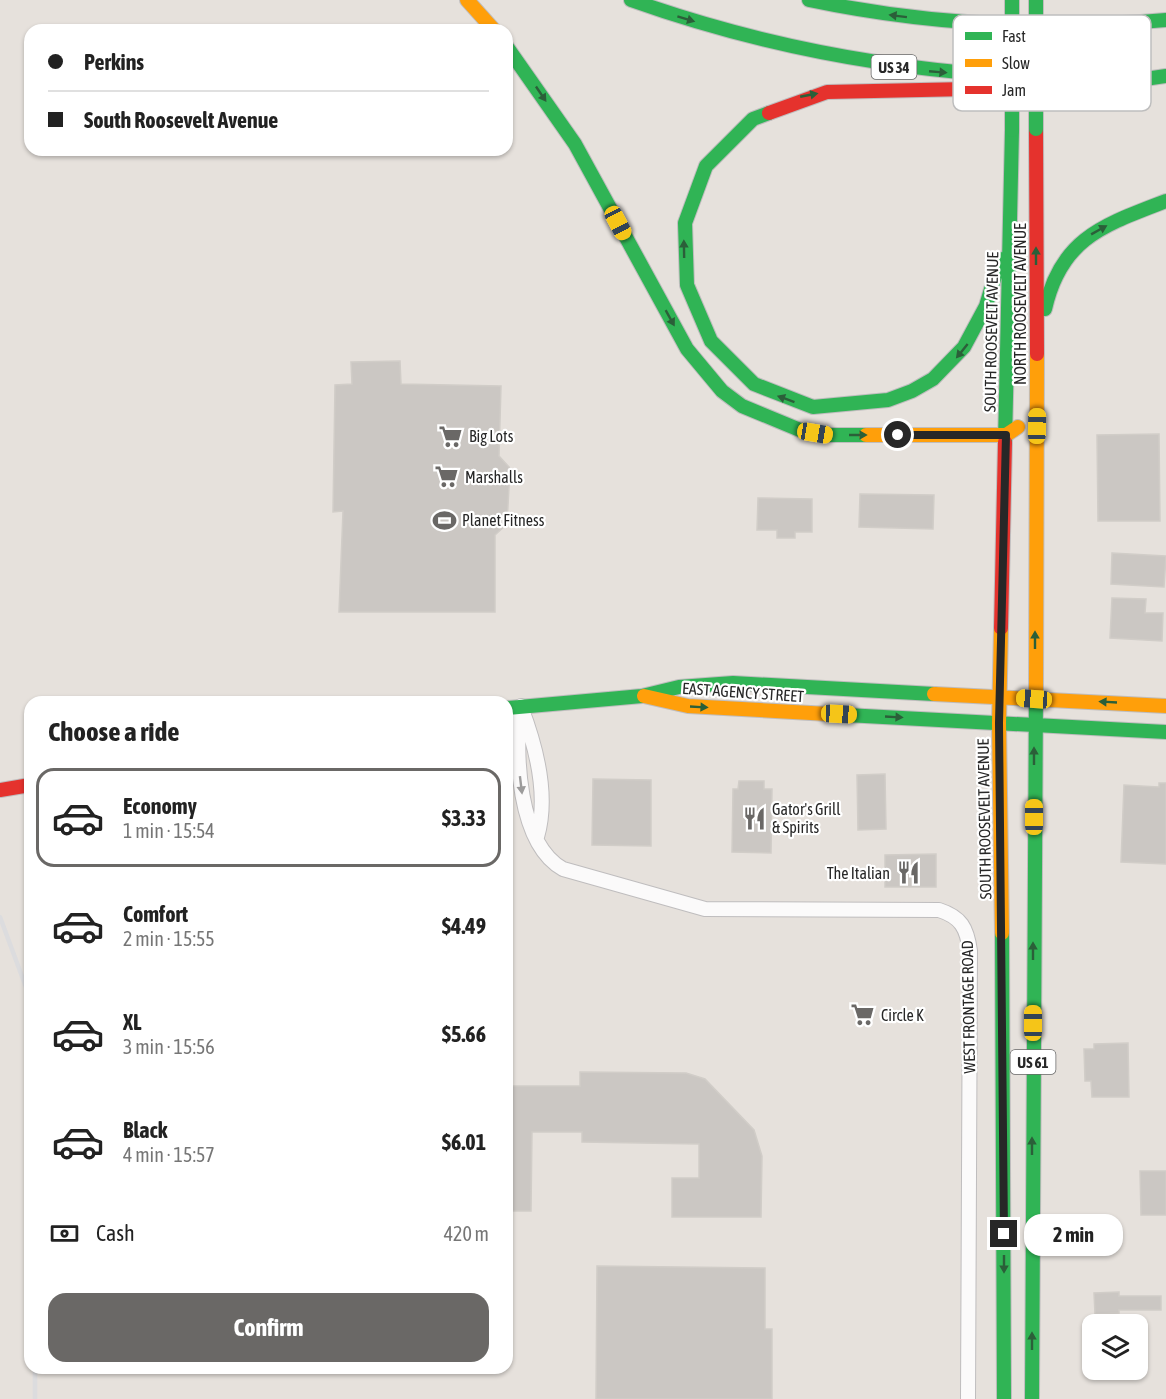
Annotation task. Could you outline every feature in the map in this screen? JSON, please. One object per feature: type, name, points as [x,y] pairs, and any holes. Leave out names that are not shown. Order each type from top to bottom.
[{"type":"main road","points":[[467,0],[489,24]]},
{"type":"main road","name":"US 34","points":[[631,0],[723,31],[781,47],[888,66],[953,71]]},
{"type":"main road","points":[[809,0],[886,14],[953,22]]},
{"type":"main road","points":[[1151,21],[1166,20]]},
{"type":"main road","points":[[513,55],[575,144],[687,349],[722,391],[742,406],[800,430],[830,435],[1006,435],[1037,414]]},
{"type":"main road","name":"US 34","points":[[1151,71],[1166,70]]},
{"type":"main road","points":[[1151,78],[1166,76]]},
{"type":"main road","points":[[953,90],[827,92],[802,96],[776,106],[728,138],[710,159],[694,186],[685,216],[683,244],[689,298],[697,320],[727,363],[771,393],[797,403],[847,409],[869,406],[925,385],[960,354],[976,332],[988,305],[1000,260],[1011,176]]},
{"type":"main road","name":"SOUTH ROOSEVELT AVENUE","points":[[1004,1399],[1004,1140],[999,723],[1012,111]]},
{"type":"main road","name":"NORTH ROOSEVELT AVENUE","points":[[1032,1399],[1037,414],[1036,111]]},
{"type":"main road","points":[[1037,371],[1047,291],[1059,266],[1073,248],[1094,231],[1166,201]]},
{"type":"main road","name":"EAST AGENCY STREET","points":[[514,707],[642,696],[679,687],[733,683],[1166,705]]},
{"type":"main road","name":"EAST AGENCY STREET","points":[[642,696],[688,706],[1166,732]]},
{"type":"main road","points":[[0,790],[24,786]]},
{"type":"street","name":"WEST FRONTAGE ROAD","points":[[514,707],[535,747],[542,809],[537,837],[544,855],[563,869],[688,906],[720,910],[939,910],[951,914],[963,924],[970,951],[968,1399]]},
{"type":"building","points":[[400,361],[401,384],[501,386],[499,456],[510,468],[507,524],[495,535],[495,612],[339,612],[343,511],[333,512],[335,385],[352,384],[351,362]]},
{"type":"building","points":[[1159,434],[1160,521],[1098,521],[1097,435]]},
{"type":"building","points":[[860,494],[934,495],[933,529],[859,527]]},
{"type":"building","points":[[758,498],[812,499],[812,532],[795,532],[795,538],[777,538],[777,530],[757,530]]},
{"type":"building","points":[[1112,553],[1166,556],[1164,587],[1111,584]]},
{"type":"building","points":[[1112,598],[1146,599],[1145,613],[1163,613],[1162,641],[1110,638]]},
{"type":"building","points":[[885,774],[886,829],[858,830],[857,775]]},
{"type":"building","points":[[593,779],[651,780],[651,846],[592,845]]},
{"type":"building","points":[[739,781],[764,781],[764,789],[772,789],[771,853],[732,852],[733,789],[738,789]]},
{"type":"building","points":[[1159,783],[1166,783],[1166,864],[1121,862],[1124,785],[1159,787]]},
{"type":"building","points":[[936,854],[936,887],[885,887],[885,855]]},
{"type":"building","points":[[1128,1043],[1129,1097],[1092,1097],[1091,1081],[1085,1081],[1084,1049],[1094,1049],[1094,1044]]},
{"type":"building","points":[[580,1072],[686,1073],[705,1079],[754,1130],[762,1156],[761,1217],[672,1217],[672,1178],[699,1178],[699,1144],[582,1142],[582,1132],[532,1132],[531,1211],[513,1211],[513,1086],[580,1086]]},
{"type":"building","points":[[1140,1171],[1166,1171],[1166,1215],[1141,1215]]},
{"type":"building","points":[[597,1266],[765,1268],[765,1329],[772,1329],[772,1399],[596,1399]]},
{"type":"building","points":[[1119,1292],[1119,1296],[1161,1296],[1161,1310],[1119,1310],[1119,1313],[1095,1314],[1094,1293]]},
{"type":"railway","points":[[0,917],[24,982]]},
{"type":"railway","points":[[35,1374],[35,1399]]},
{"type":"traffic: fast","points":[[631,0],[764,40],[855,58],[953,72]]},
{"type":"traffic: fast","points":[[809,0],[898,15],[953,21]]},
{"type":"traffic: fast","points":[[1012,0],[1012,15]]},
{"type":"traffic: fast","points":[[1036,0],[1036,15]]},
{"type":"traffic: fast","points":[[1151,21],[1166,20]]},
{"type":"traffic: fast","points":[[513,56],[575,144],[687,349],[722,391],[742,406],[800,430],[830,435],[866,435]]},
{"type":"traffic: fast","points":[[1151,78],[1166,76]]},
{"type":"traffic: fast","points":[[1012,111],[1012,130]]},
{"type":"traffic: fast","points":[[1036,111],[1036,129]]},
{"type":"traffic: fast","points":[[769,113],[753,119],[706,166],[685,223],[687,285],[711,341],[754,384],[813,407],[888,400],[912,391],[933,379],[964,347],[986,306],[1000,259]]},
{"type":"traffic: fast","points":[[1005,442],[1012,130]]},
{"type":"traffic: fast","points":[[1045,309],[1052,285],[1062,266],[1088,237],[1123,218],[1166,201]]},
{"type":"traffic: fast","points":[[513,707],[642,696],[679,687],[733,683],[934,694]]},
{"type":"traffic: fast","points":[[1032,1399],[1036,690]]},
{"type":"traffic: fast","points":[[846,715],[1166,732]]},
{"type":"traffic: fast","points":[[1002,933],[1004,1399]]},
{"type":"traffic: slow","points":[[467,0],[489,24]]},
{"type":"traffic: slow","points":[[1036,690],[1037,354]]},
{"type":"traffic: slow","points":[[866,435],[1006,435],[1018,427]]},
{"type":"traffic: slow","points":[[1001,628],[999,723],[1002,933]]},
{"type":"traffic: slow","points":[[934,694],[1166,706]]},
{"type":"traffic: slow","points":[[644,696],[688,706],[846,715]]},
{"type":"traffic: jam","points":[[769,113],[827,92],[953,89]]},
{"type":"traffic: jam","points":[[1036,129],[1037,354]]},
{"type":"traffic: jam","points":[[1001,628],[1005,442]]},
{"type":"traffic: jam","points":[[0,790],[24,786]]},
{"type":"place","name":"Big Lots","points":[[451,436]]},
{"type":"place","name":"Marshalls","points":[[447,477]]},
{"type":"place","name":"Planet Fitness","points":[[444,520]]},
{"type":"place","name":"Gator's Grill & Spirits","points":[[754,818]]},
{"type":"place","name":"The Italian","points":[[908,873]]},
{"type":"place","name":"Circle K","points":[[863,1015]]},
{"type":"route","points":[[898,435],[1006,435],[999,723],[1004,1234]]}]
